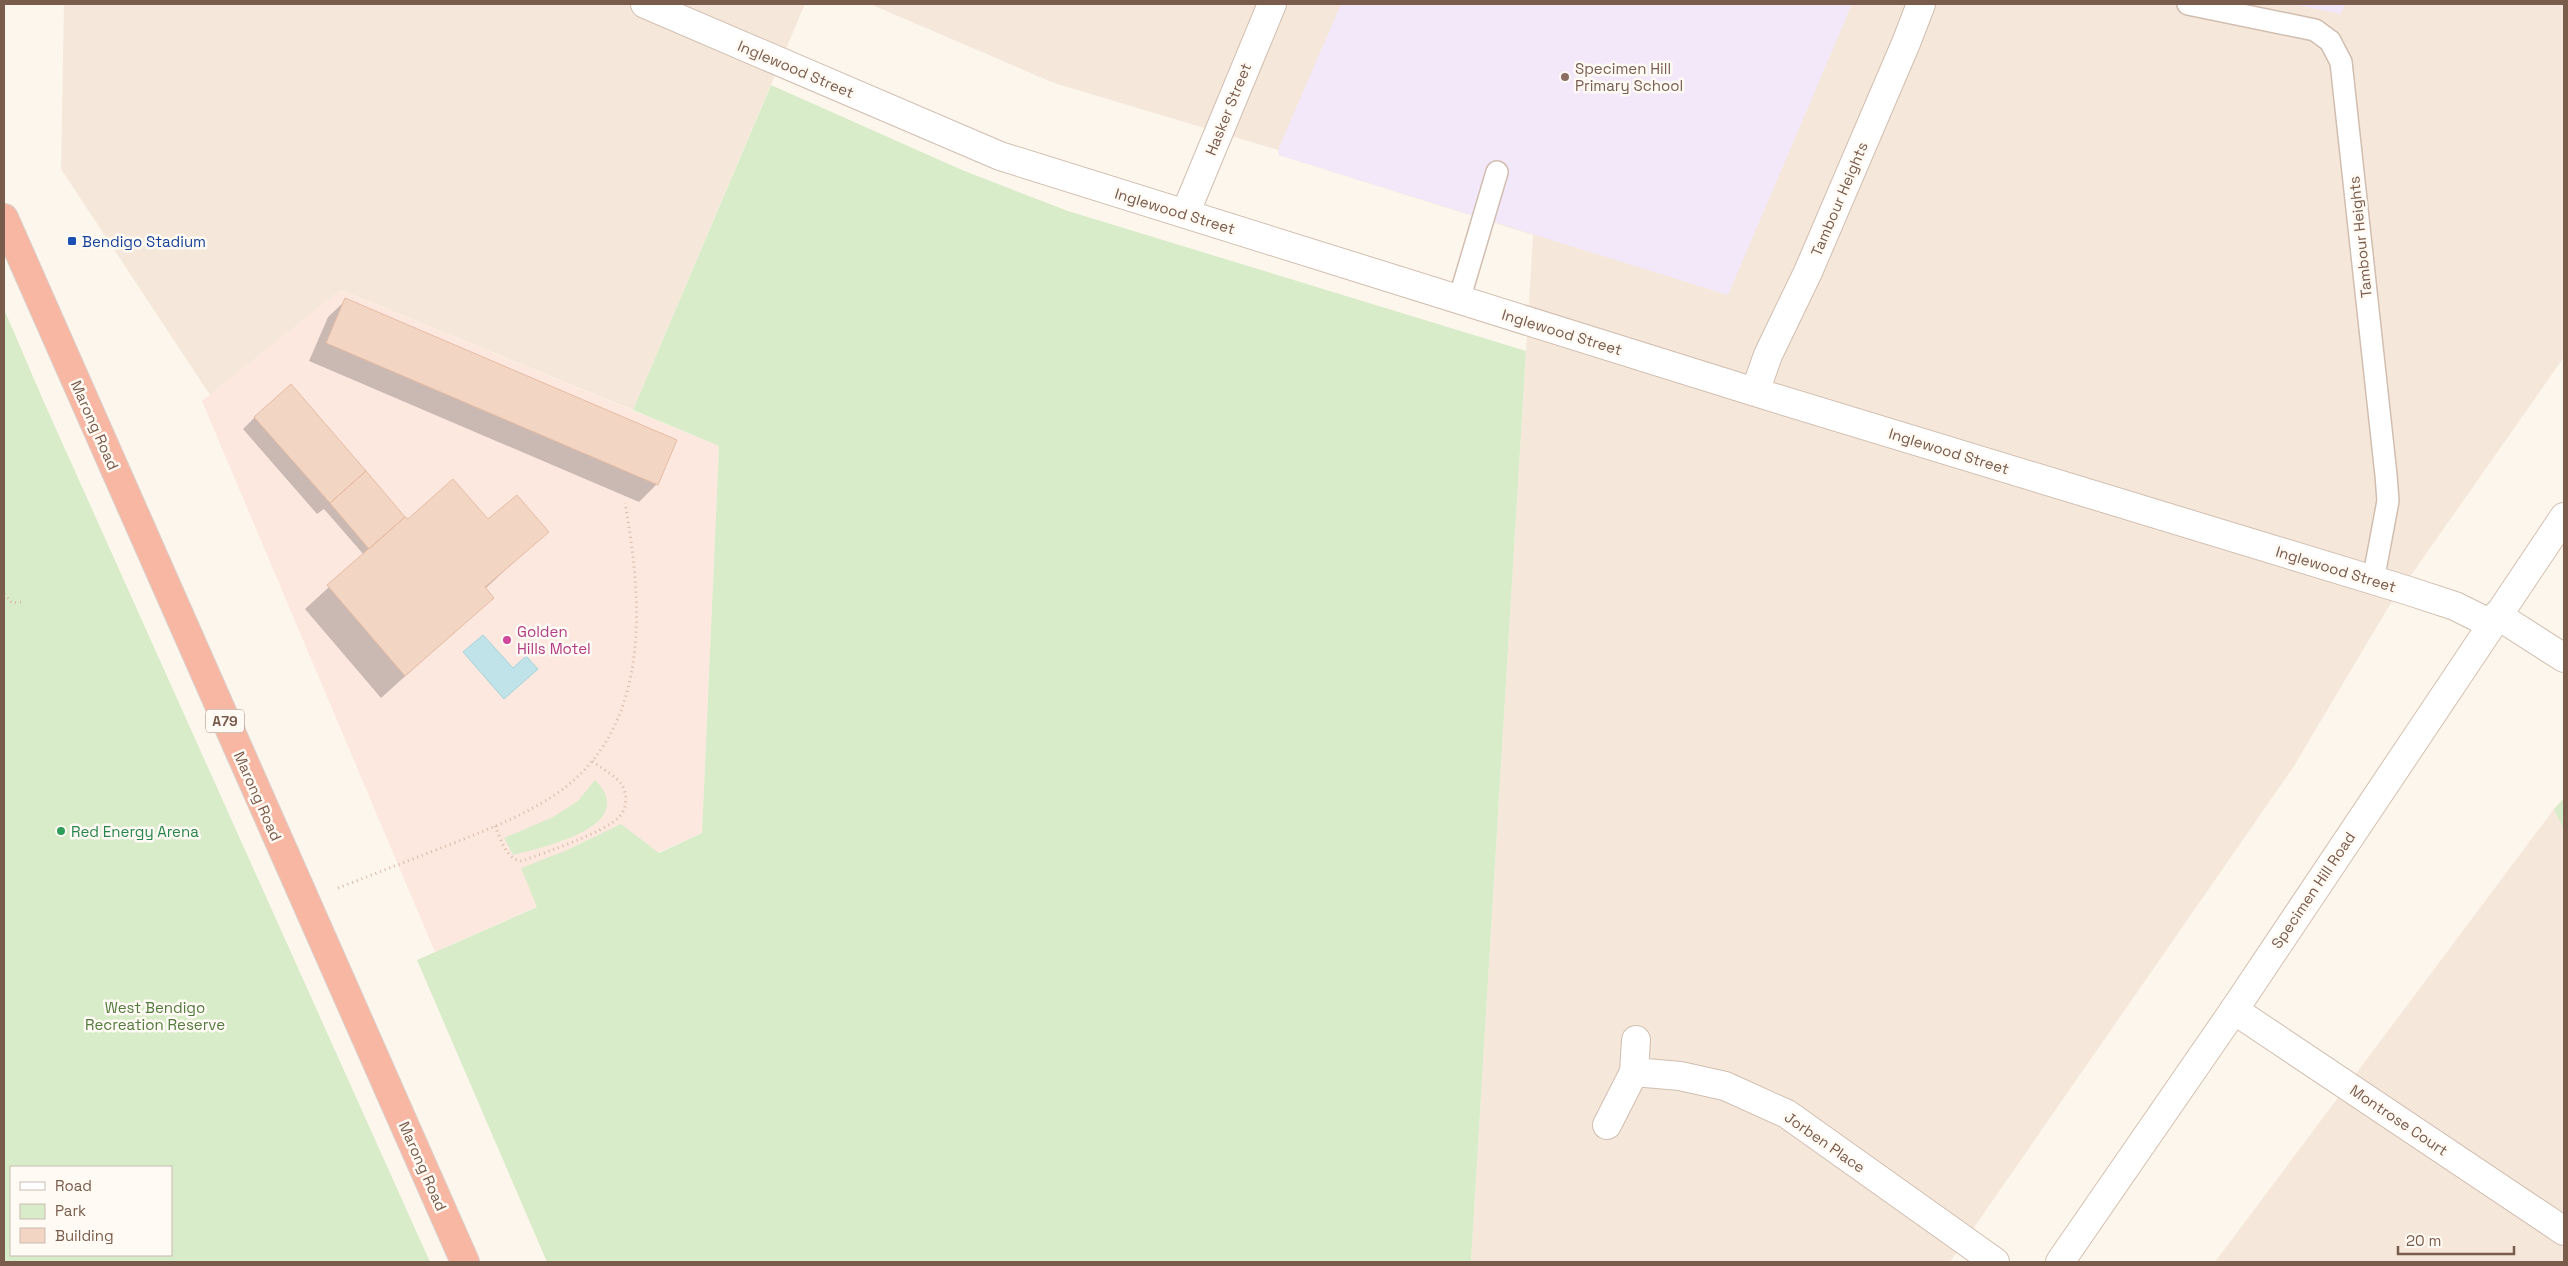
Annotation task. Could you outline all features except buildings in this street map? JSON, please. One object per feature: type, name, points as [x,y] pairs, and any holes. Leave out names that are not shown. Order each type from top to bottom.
[{"type":"highway","name":"Marong Road","points":[[4,218],[465,1262]]},
{"type":"street","name":"Inglewood Street","points":[[645,4],[1000,156],[1755,392],[2455,606],[2494,620],[2564,658]]},
{"type":"street","name":"Hasker Street","points":[[1185,214],[1272,4]]},
{"type":"street","name":"Tambour Heights","points":[[1755,392],[1768,355],[1808,272],[1906,43],[1920,4]]},
{"type":"street","name":"Specimen Hill Road","points":[[2060,1262],[2234,1010],[2564,516]]},
{"type":"street","name":"Montrose Court","points":[[2234,1010],[2564,1231]]},
{"type":"street","points":[[1607,1125],[1634,1072],[1636,1040]]},
{"type":"street","name":"Jorben Place","points":[[1634,1072],[1680,1076],[1725,1086],[1787,1114],[1995,1262]]},
{"type":"lane","name":"Tambour Heights","points":[[2188,4],[2315,30],[2330,41],[2341,62],[2388,501],[2373,581]]},
{"type":"lane","points":[[1458,300],[1498,172]]},
{"type":"path","points":[[305,902],[495,826],[532,809],[558,794],[592,760],[611,734],[620,714],[630,680],[636,645],[636,591],[625,503]]},
{"type":"path","points":[[4,594],[12,603],[21,602]]},
{"type":"path","points":[[495,826],[510,856],[516,860],[522,860],[568,843],[613,822],[624,810],[625,793],[621,784],[592,760]]},
{"type":"shaded area","points":[[64,4],[805,4],[633,410],[341,290],[210,395],[61,169]]},
{"type":"shaded area","points":[[870,4],[2564,4],[2564,357],[2386,611],[2294,766],[1950,1262],[1471,1262],[1533,235],[1279,155],[1278,150],[1054,83]]},
{"type":"shaded area","name":"Specimen Hill Primary School","points":[[1341,4],[1852,4],[1728,295],[1279,155],[1278,150]]},
{"type":"shaded area","points":[[2292,4],[2345,4],[2341,14]]},
{"type":"shaded area","name":"Golden Hills Motel","points":[[341,290],[719,446],[702,833],[435,952],[202,401]]},
{"type":"shaded area","points":[[2554,809],[2564,830],[2564,1262],[2215,1262]]},
{"type":"green space","points":[[771,85],[962,170],[1068,211],[1526,351],[1471,1262],[547,1262],[417,960],[537,907],[521,868],[565,851],[621,824],[659,853],[702,833],[719,446],[633,410]]},
{"type":"green space","name":"West Bendigo Recreation Reserve","points":[[4,309],[43,400],[430,1262],[4,1262]]},
{"type":"green space","points":[[595,780],[606,796],[606,810],[597,822],[583,832],[565,840],[513,855],[504,838],[553,817],[578,801]]},
{"type":"green space","points":[[2564,798],[2564,830],[2554,809]]},
{"type":"water","points":[[483,635],[513,668],[526,656],[538,669],[504,699],[463,652]]},
{"type":"place","name":"Specimen Hill Primary School","points":[[1565,77]]},
{"type":"place","name":"Bendigo Stadium","points":[[72,241]]},
{"type":"place","name":"Golden Hills Motel","points":[[507,640]]},
{"type":"place","name":"Red Energy Arena","points":[[61,831]]}]
